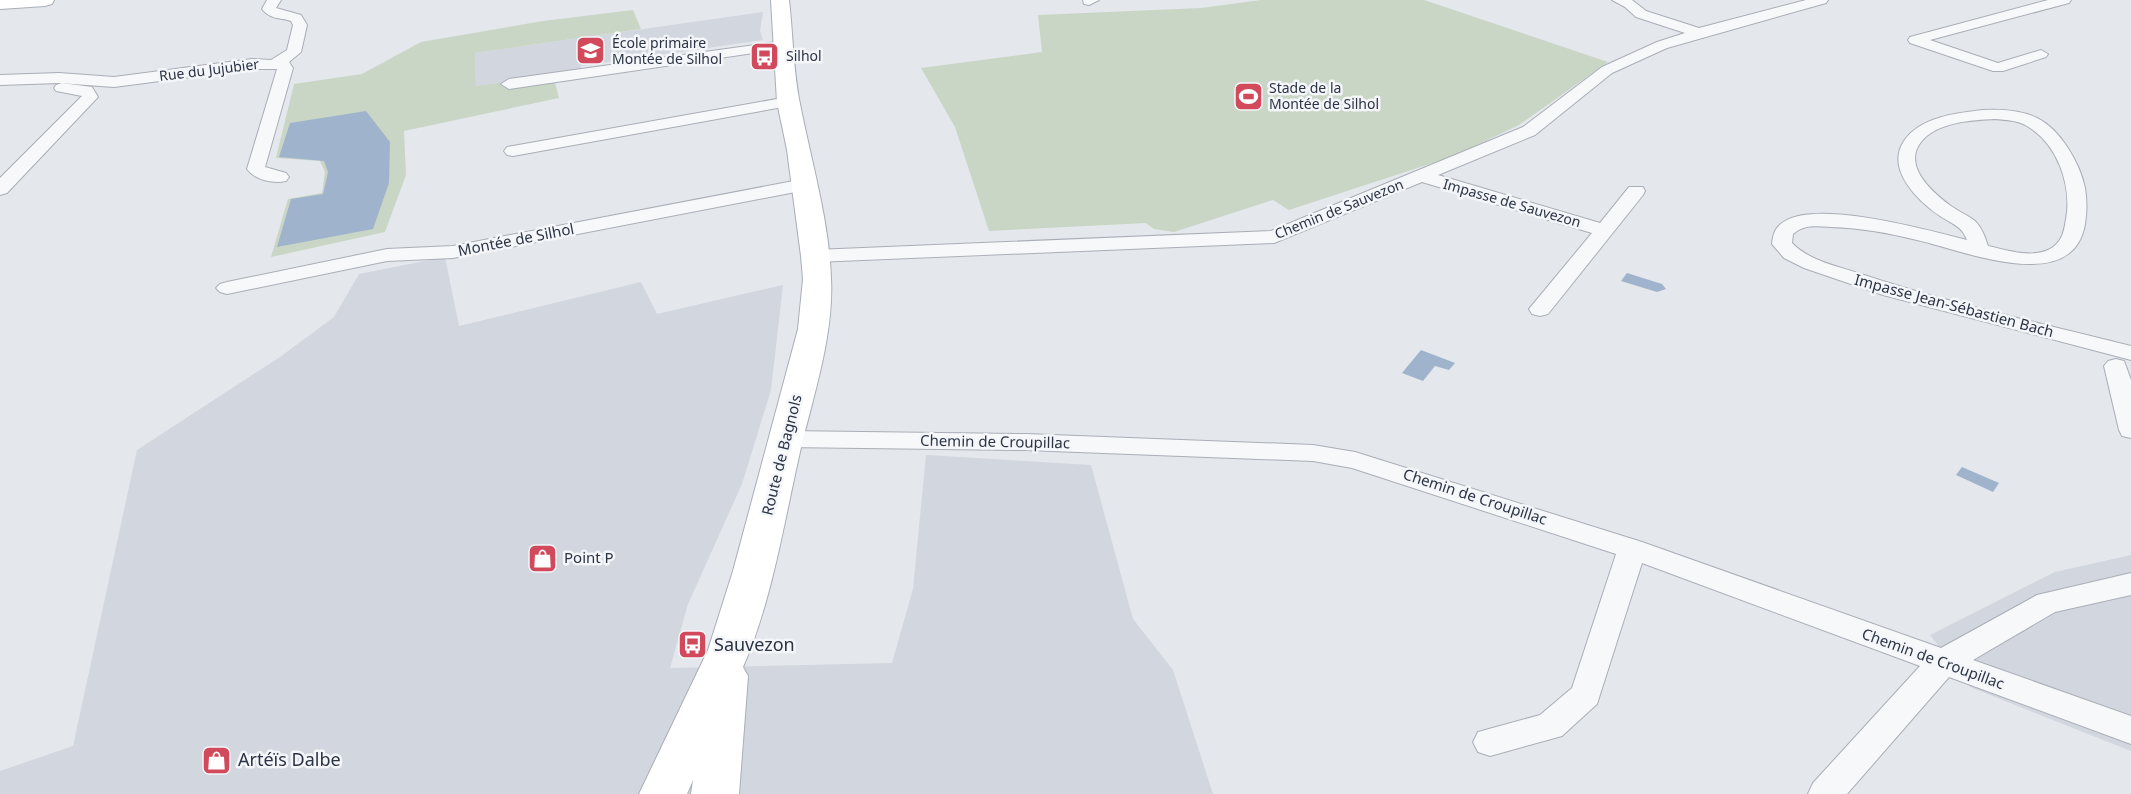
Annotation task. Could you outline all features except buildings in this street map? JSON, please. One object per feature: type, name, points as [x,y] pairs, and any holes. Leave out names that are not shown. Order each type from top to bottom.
[{"type":"main road","points":[[0,3],[45,0]]},
{"type":"main road","points":[[780,0],[788,102],[815,256]]},
{"type":"main road","name":"Route de Bagnols","points":[[663,794],[729,650],[753,571],[813,330],[818,279],[815,256]]},
{"type":"main road","name":"Route de Bagnols","points":[[715,794],[729,650]]},
{"type":"street","points":[[274,0],[269,9],[277,15],[285,14],[296,18],[300,25],[294,52],[277,63]]},
{"type":"street","points":[[1619,0],[1630,4],[1641,14],[1699,33]]},
{"type":"street","points":[[1765,0],[1790,9]]},
{"type":"street","name":"Chemin de Sauvezon","points":[[815,256],[1274,237],[1529,131],[1606,70],[1662,45],[1821,0]]},
{"type":"street","points":[[2040,54],[1998,68],[1915,40],[2064,0]]},
{"type":"street","points":[[509,84],[783,45]]},
{"type":"street","name":"Rue du Jujubier","points":[[0,80],[59,78],[114,82],[252,64],[277,63],[285,68],[256,169],[263,174],[280,177]]},
{"type":"street","points":[[0,91],[77,88],[86,90],[90,97],[0,189]]},
{"type":"street","points":[[513,151],[788,102]]},
{"type":"street","name":"Impasse Jean-Sébastien Bach","points":[[1980,250],[1969,226],[1946,211],[1913,178],[1906,163],[1908,147],[1919,134],[1932,125],[1949,120],[1996,115],[2028,120],[2036,124],[2058,147],[2076,184],[2079,206],[2072,238],[2062,251],[2045,258],[2014,257],[1980,250],[1875,224],[1841,221],[1810,221],[1794,224],[1783,233],[1782,244],[1791,254],[1811,264],[1890,291],[2123,360]]},
{"type":"street","name":"Impasse de Sauvezon","points":[[1421,176],[1604,230]]},
{"type":"street","name":"Montée de Silhol","points":[[226,288],[387,255],[453,252],[804,185]]},
{"type":"street","name":"Impasse de Sauvezon","points":[[1540,309],[1636,191]]},
{"type":"street","points":[[2123,360],[2131,430]]},
{"type":"street","name":"Chemin de Croupillac","points":[[785,439],[1026,442],[1313,453],[1355,460],[1399,472],[1632,549],[2131,730]]},
{"type":"street","points":[[1490,742],[1550,726],[1586,695],[1632,549]]},
{"type":"street","points":[[1825,794],[1943,662],[2047,603],[2131,584]]},
{"type":"shaded area","name":"École primaire Montée de Silhol","points":[[763,12],[760,31],[763,40],[581,66],[581,71],[476,86],[475,53]]},
{"type":"shaded area","points":[[445,257],[459,326],[641,282],[657,314],[783,285],[771,390],[742,484],[688,604],[670,668],[892,663],[913,589],[926,455],[1091,465],[1133,619],[1173,670],[1213,794],[0,794],[0,771],[73,746],[137,450],[280,357],[334,317],[359,274]]},
{"type":"shaded area","points":[[2131,555],[2131,751],[1970,687],[1930,635],[2055,572]]},
{"type":"green space","name":"Stade de la Montée de Silhol","points":[[1261,0],[1424,0],[1608,62],[1519,125],[1454,156],[1289,210],[1273,200],[1174,232],[1154,229],[1146,223],[989,231],[955,127],[921,68],[1042,52],[1038,15],[1201,8]]},
{"type":"green space","points":[[633,10],[641,29],[475,53],[476,86],[553,75],[559,98],[404,131],[406,175],[385,232],[271,257],[288,199],[322,193],[325,172],[320,161],[276,158],[294,84],[362,74],[421,42],[543,21]]},
{"type":"water","points":[[366,111],[390,142],[389,183],[373,229],[277,247],[291,199],[323,194],[328,172],[324,161],[279,157],[290,123]]},
{"type":"water","points":[[1627,273],[1662,284],[1666,289],[1657,292],[1621,281]]},
{"type":"water","points":[[1421,350],[1455,363],[1449,370],[1435,366],[1423,381],[1402,373]]},
{"type":"water","points":[[1962,467],[1999,483],[1993,492],[1956,475]]},
{"type":"place","name":"École primaire Montée de Silhol","points":[[591,51]]},
{"type":"place","name":"Silhol","points":[[765,56]]},
{"type":"place","name":"Stade de la Montée de Silhol","points":[[1248,96]]},
{"type":"place","name":"Point P","points":[[543,558]]},
{"type":"place","name":"Sauvezon","points":[[693,645]]},
{"type":"place","name":"Artéïs Dalbe","points":[[217,760]]}]
